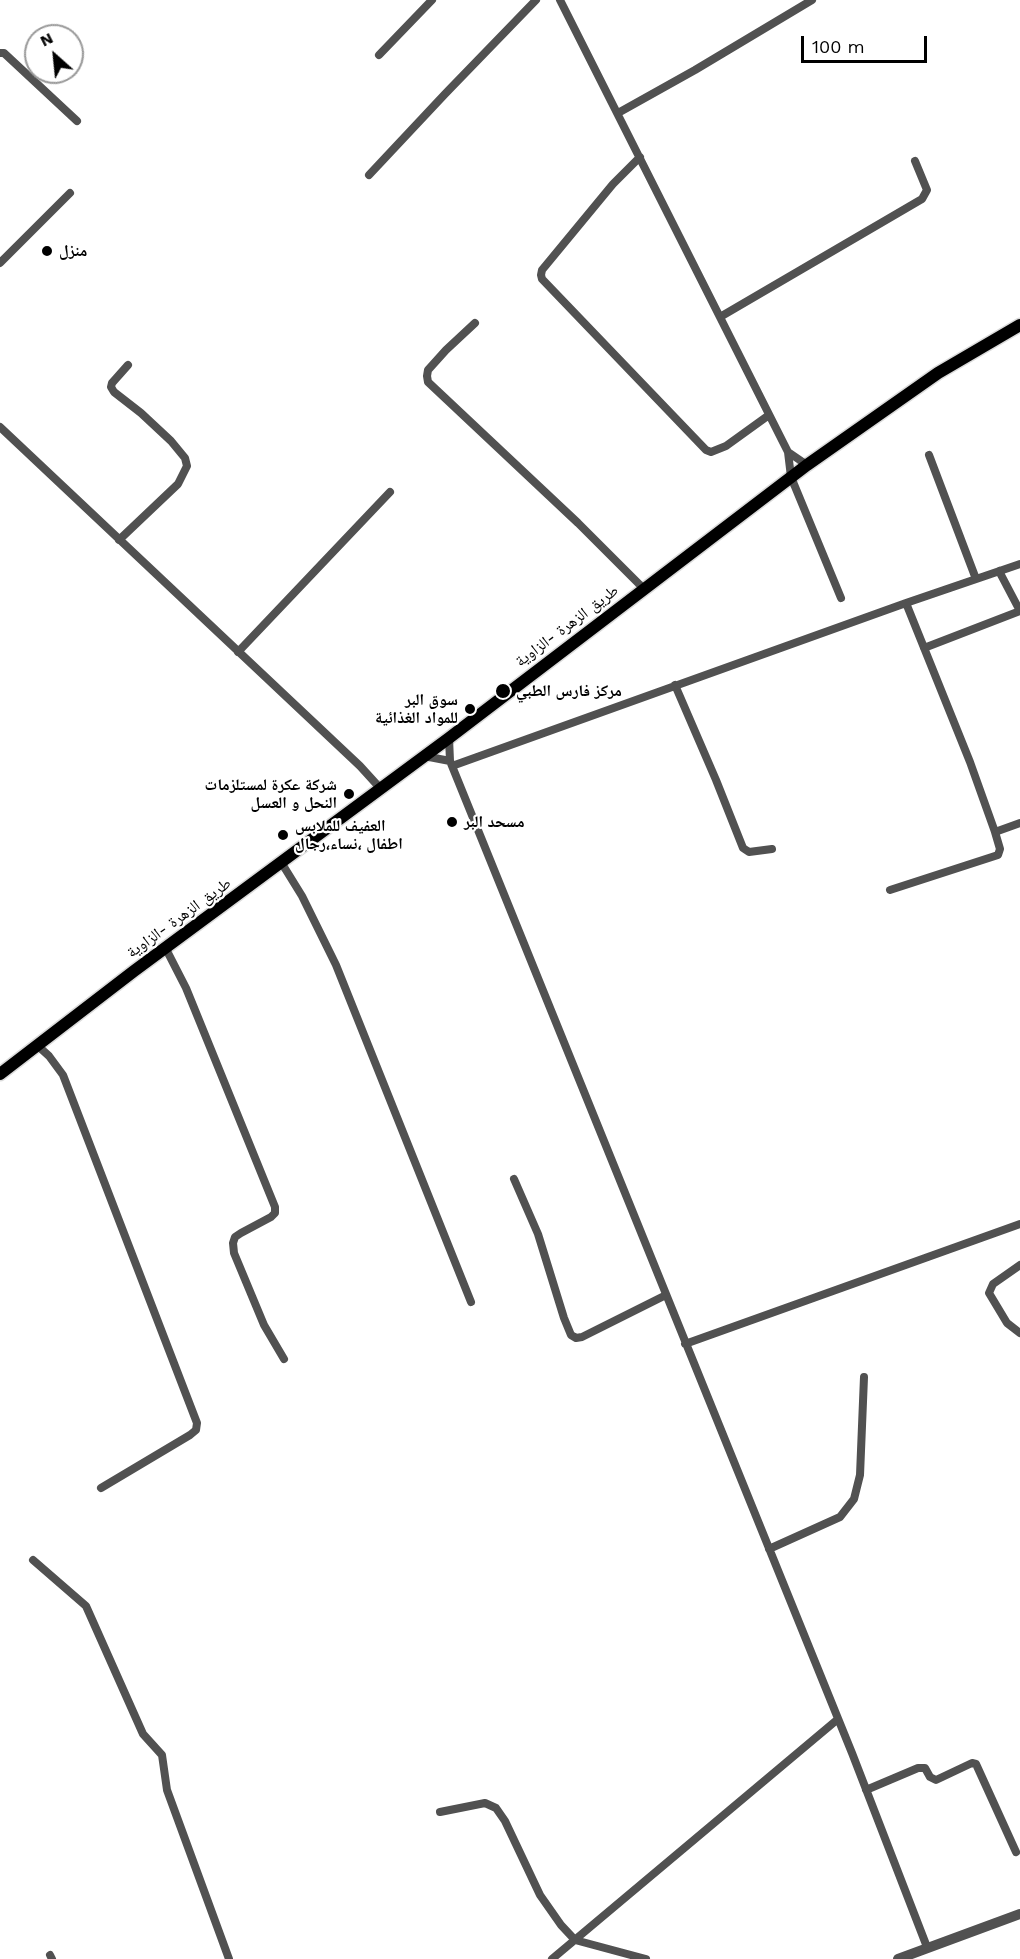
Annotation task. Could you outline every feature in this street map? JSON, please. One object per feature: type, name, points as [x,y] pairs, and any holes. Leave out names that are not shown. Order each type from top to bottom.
[{"type":"main road","name":"طريق الزهرة -الزاوية","points":[[0,1074],[449,738],[807,465],[938,374],[1020,325]]},
{"type":"street","points":[[379,55],[432,0]]},
{"type":"street","points":[[369,175],[536,0]]},
{"type":"street","points":[[560,0],[788,453],[791,477],[841,598]]},
{"type":"street","points":[[618,113],[812,0]]},
{"type":"street","points":[[0,53],[4,53],[77,121]]},
{"type":"street","points":[[640,157],[613,184],[542,270],[542,279],[706,450],[711,452],[726,446],[769,415]]},
{"type":"street","points":[[720,317],[922,199],[927,190],[915,161]]},
{"type":"street","points":[[0,263],[70,193]]},
{"type":"street","points":[[475,323],[428,370],[429,382],[643,588]]},
{"type":"street","points":[[119,540],[178,484],[187,466],[185,458],[171,441],[111,387],[128,365]]},
{"type":"street","points":[[0,427],[360,766],[380,788]]},
{"type":"street","points":[[788,453],[807,465]]},
{"type":"street","points":[[929,455],[976,579]]},
{"type":"street","points":[[237,652],[390,492]]},
{"type":"street","points":[[424,756],[451,763],[1020,564]]},
{"type":"street","points":[[924,648],[1020,611],[999,571]]},
{"type":"street","points":[[890,890],[999,855],[1000,849],[970,762],[906,603]]},
{"type":"street","points":[[675,685],[743,848],[749,852],[772,849]]},
{"type":"street","points":[[449,738],[451,763],[770,1549],[927,1947]]},
{"type":"street","points":[[995,832],[1020,823]]},
{"type":"street","points":[[281,862],[302,896],[336,965],[471,1302]]},
{"type":"street","points":[[166,949],[186,988],[275,1207],[272,1217],[241,1233],[235,1237],[233,1243],[234,1253],[264,1325],[284,1359]]},
{"type":"street","points":[[38,1046],[49,1056],[63,1075],[197,1422],[196,1430],[190,1435],[101,1488]]},
{"type":"street","points":[[514,1179],[538,1234],[571,1335],[576,1338],[582,1337],[666,1295]]},
{"type":"street","points":[[685,1344],[1020,1224]]},
{"type":"street","points":[[1020,1265],[993,1284],[989,1293],[1007,1323],[1020,1333]]},
{"type":"street","points":[[770,1549],[840,1517],[854,1499],[860,1475],[864,1377]]},
{"type":"street","points":[[33,1560],[86,1606],[143,1734],[162,1755],[167,1790],[229,1959]]},
{"type":"street","points":[[552,1959],[838,1719]]},
{"type":"street","points":[[866,1790],[918,1768],[925,1768],[930,1777],[936,1780],[972,1763],[976,1764],[1016,1852]]},
{"type":"street","points":[[440,1812],[485,1803],[496,1808],[506,1821],[540,1895],[575,1940],[646,1959]]},
{"type":"street","points":[[898,1959],[1020,1914]]},
{"type":"place","name":"منزل","points":[[47,251]]},
{"type":"place","name":"مركز فارس الطبي","points":[[503,691]]},
{"type":"place","name":"سوق البر للمواد الغذائية","points":[[470,709]]},
{"type":"place","name":"شركة عكرة لمستلزمات النحل و العسل","points":[[349,794]]},
{"type":"place","name":"مسحد البر","points":[[452,822]]},
{"type":"place","name":"العفيف للملابس اطفال ،نساء،رجال","points":[[283,835]]}]
